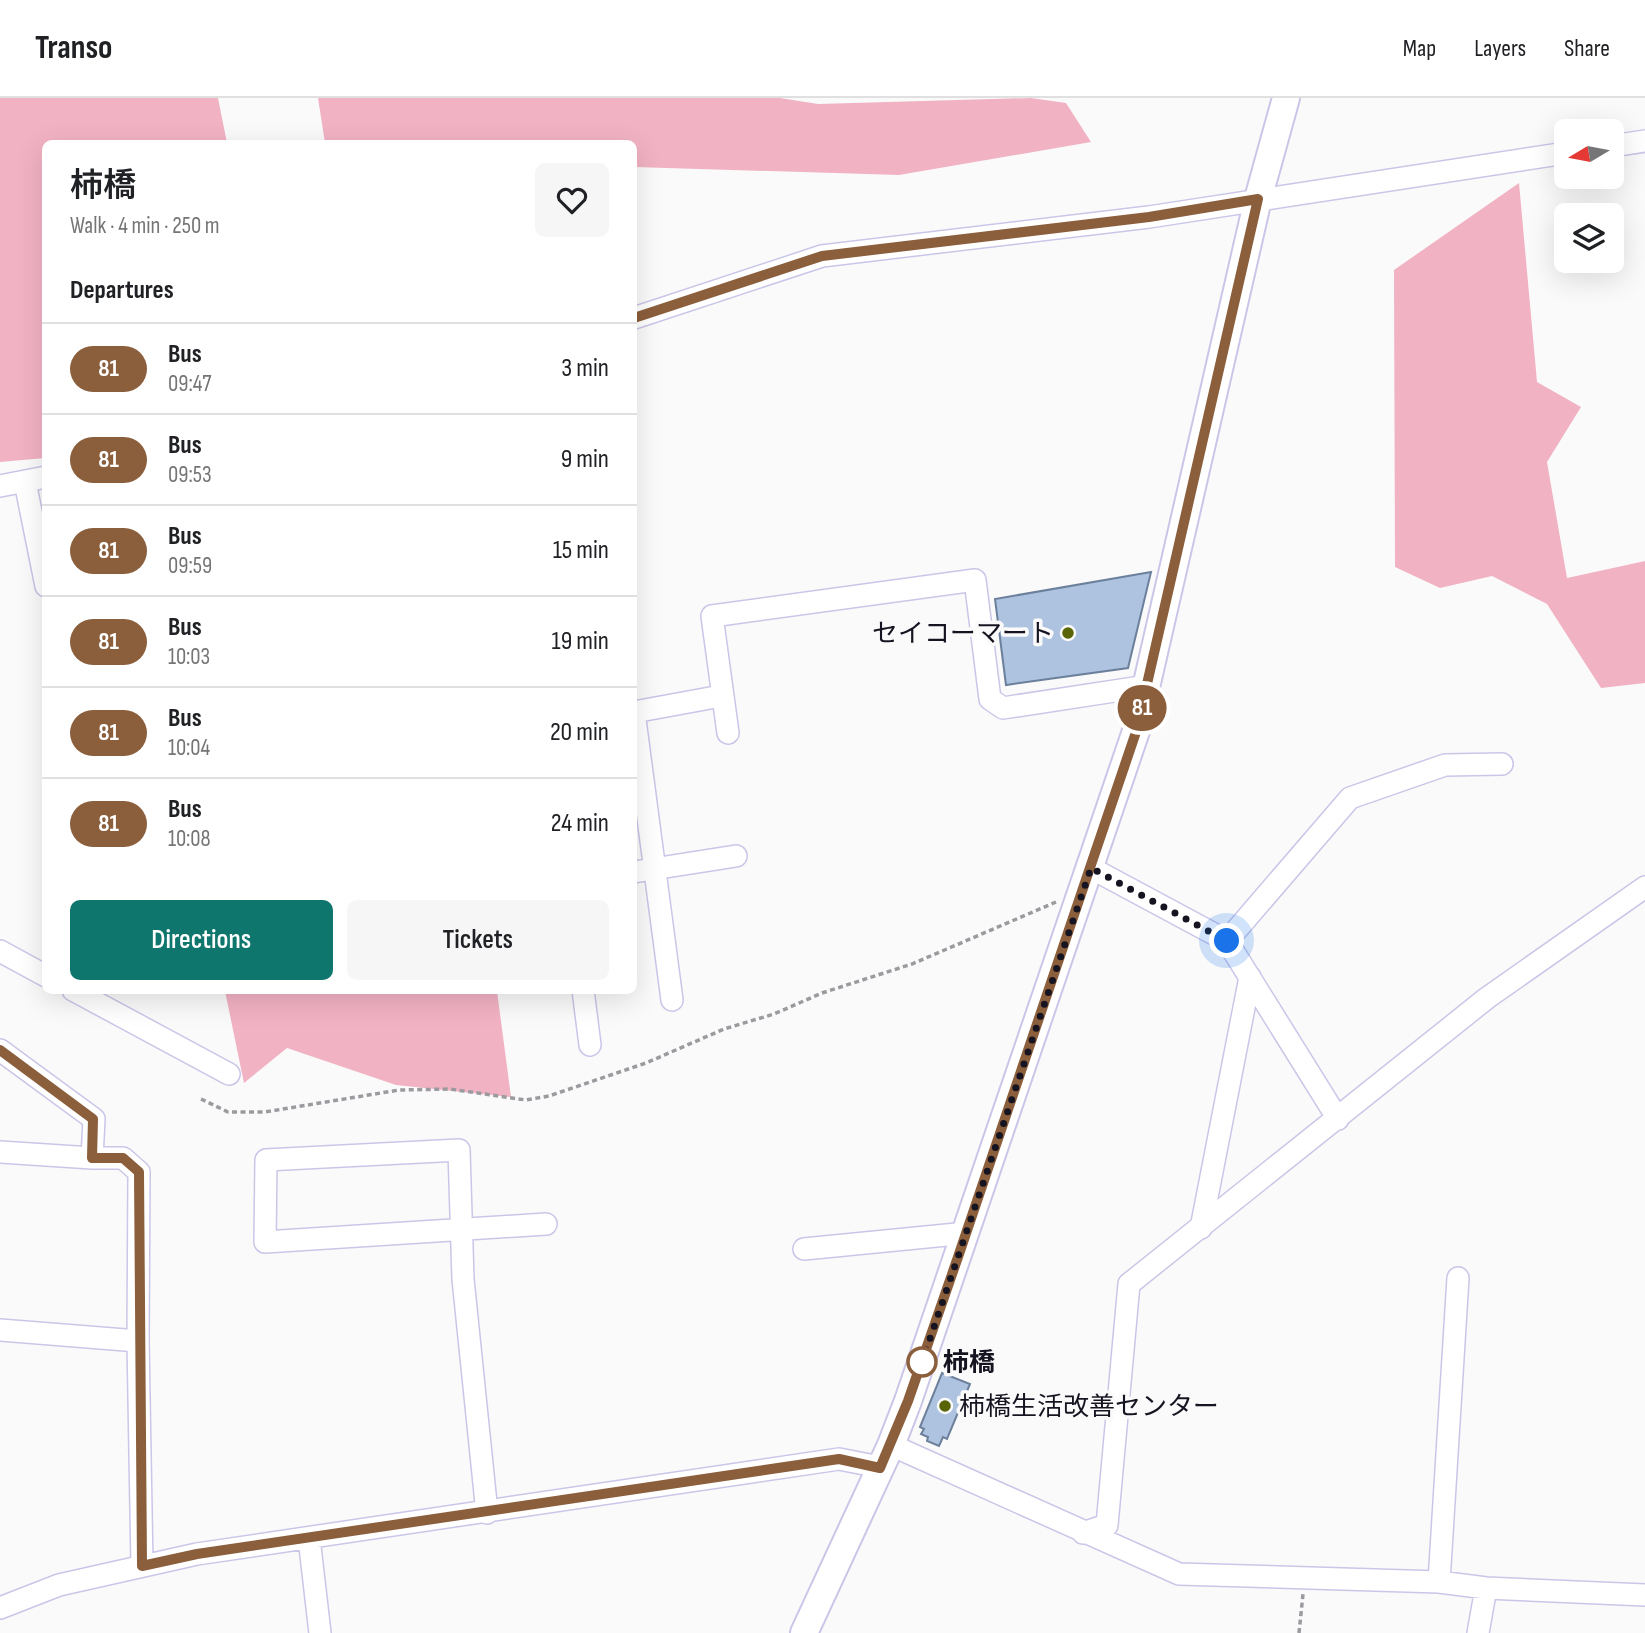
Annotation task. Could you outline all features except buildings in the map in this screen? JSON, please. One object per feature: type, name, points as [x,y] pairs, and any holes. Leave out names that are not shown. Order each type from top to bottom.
[{"type":"street","points":[[804,1633],[886,1456],[967,1233],[1136,732],[1258,199],[1286,98]]},
{"type":"street","points":[[1624,144],[1645,141]]},
{"type":"street","points":[[637,317],[822,256],[1149,217],[1554,155]]},
{"type":"street","points":[[0,486],[35,480],[42,547]]},
{"type":"street","points":[[728,733],[712,616],[975,580],[990,699],[1003,708],[1147,686]]},
{"type":"street","points":[[637,711],[721,696]]},
{"type":"street","points":[[637,733],[672,1000]]},
{"type":"street","points":[[1227,941],[1350,798],[1445,765],[1502,764]]},
{"type":"street","points":[[637,872],[736,856]]},
{"type":"street","points":[[1087,878],[1227,941],[1338,1119]]},
{"type":"street","points":[[1083,1533],[1107,1525],[1129,1284],[1487,998],[1645,887]]},
{"type":"street","points":[[0,951],[42,974]]},
{"type":"street","points":[[1201,1228],[1250,977]]},
{"type":"street","points":[[80,994],[229,1074]]},
{"type":"street","points":[[584,994],[590,1045]]},
{"type":"street","points":[[0,1050],[93,1119],[92,1158]]},
{"type":"street","points":[[487,1513],[463,1279],[461,1230],[459,1150],[266,1160],[265,1242],[461,1230],[546,1224]]},
{"type":"street","points":[[0,1152],[123,1158],[139,1172],[138,1341],[142,1566]]},
{"type":"street","points":[[804,1249],[967,1233]]},
{"type":"street","points":[[1439,1582],[1458,1278]]},
{"type":"street","points":[[0,1330],[138,1341]]},
{"type":"street","points":[[0,1608],[59,1585],[197,1554],[839,1459],[886,1456],[1083,1533],[1179,1574],[1439,1582],[1486,1588],[1645,1595]]},
{"type":"street","points":[[309,1538],[320,1633]]},
{"type":"street","points":[[1478,1633],[1486,1588]]},
{"type":"path","points":[[201,1099],[228,1112],[265,1112],[399,1090],[450,1089],[526,1100],[549,1096],[646,1063],[724,1029],[774,1013],[822,993],[912,964],[1087,878]]},
{"type":"path","points":[[1300,1633],[1304,1578]]},
{"type":"shaded area","points":[[0,98],[218,98],[226,140],[42,140],[42,458],[0,462]]},
{"type":"shaded area","points":[[318,98],[780,98],[818,104],[1031,98],[1066,103],[1091,142],[899,175],[637,167],[637,140],[325,140]]},
{"type":"shaded area","points":[[1519,183],[1537,382],[1581,407],[1547,462],[1567,578],[1645,561],[1645,683],[1601,688],[1547,604],[1492,576],[1440,588],[1395,567],[1394,270]]},
{"type":"shaded area","points":[[226,994],[497,994],[511,1097],[396,1085],[287,1048],[244,1083]]},
{"type":"bus line","name":"81","points":[[0,1050],[93,1119],[92,1158],[123,1158],[139,1172],[138,1341],[142,1566],[197,1554],[839,1459],[880,1468],[908,1401],[1136,732],[1258,199],[1149,217],[822,256],[637,317]]},
{"type":"place","name":"セイコーマート","points":[[1068,633]]},
{"type":"place","name":"柿橋","points":[[922,1362]]},
{"type":"place","name":"柿橋生活改善センター","points":[[945,1406]]},
{"type":"route","points":[[922,1362],[1091,868],[1227,941]]}]
